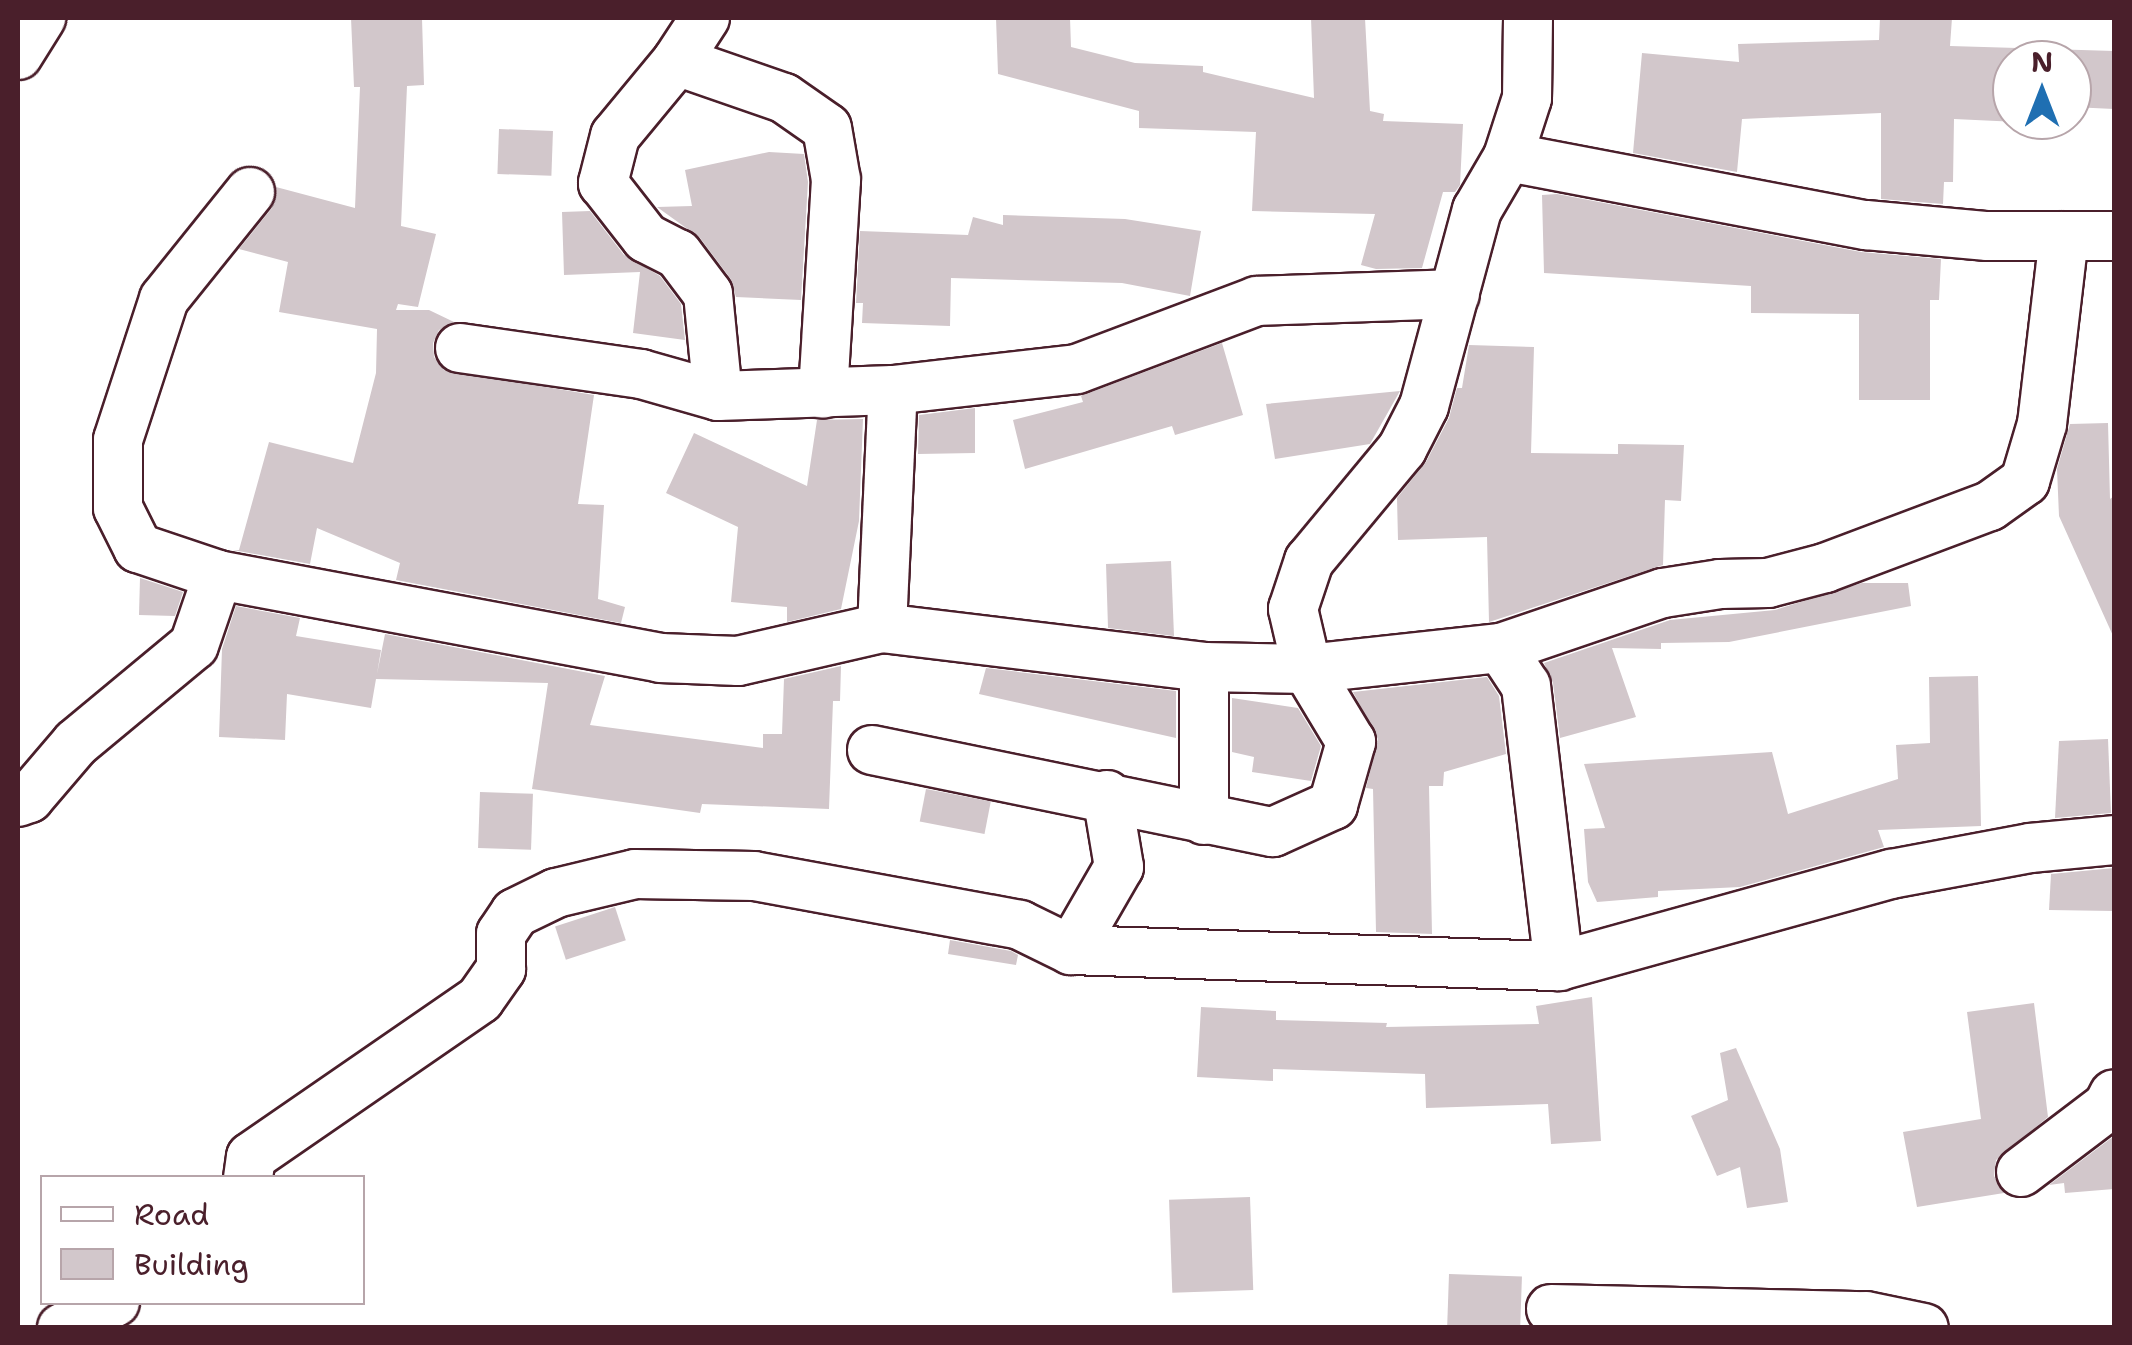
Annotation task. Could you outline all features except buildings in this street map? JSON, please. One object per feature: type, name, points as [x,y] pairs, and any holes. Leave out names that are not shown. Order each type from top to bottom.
[{"type":"street","points":[[18,55],[40,18]]},
{"type":"street","points":[[705,18],[616,136],[603,184],[646,238],[678,254],[708,294],[718,396]]},
{"type":"street","points":[[872,750],[1272,832],[1333,805],[1351,742],[1307,669],[1293,609],[1309,560],[1402,449],[1424,406],[1477,210],[1508,157],[1527,98],[1528,18]]},
{"type":"street","points":[[676,61],[784,98],[827,128],[836,180],[823,394]]},
{"type":"street","points":[[1508,157],[1866,224],[1988,236],[2114,236]]},
{"type":"street","points":[[250,192],[164,298],[118,440],[118,508],[138,548],[218,574],[660,658],[738,661],[882,628],[1204,667],[1307,669],[1502,648],[1663,593],[1720,584],[1768,583],[1825,568],[1990,506],[2024,481],[2042,424],[2064,236]]},
{"type":"street","points":[[460,348],[641,374],[718,396],[823,394],[1077,369],[1257,301],[1455,294]]},
{"type":"street","points":[[882,628],[894,390]]},
{"type":"street","points":[[18,802],[29,798],[76,743],[194,645],[218,574]]},
{"type":"street","points":[[1502,648],[1526,686],[1559,966]]},
{"type":"street","points":[[1204,667],[1204,820]]},
{"type":"street","points":[[1071,950],[1118,866],[1107,796]]},
{"type":"street","points":[[248,1175],[251,1156],[480,1000],[502,970],[502,934],[515,913],[556,893],[636,874],[754,876],[1020,926],[1071,950],[1559,966],[1890,874],[2030,848],[2114,840]]},
{"type":"street","points":[[2021,1172],[2108,1106],[2114,1094]]},
{"type":"street","points":[[62,1328],[109,1305]]},
{"type":"street","points":[[1550,1309],[1866,1316],[1924,1328]]}]
